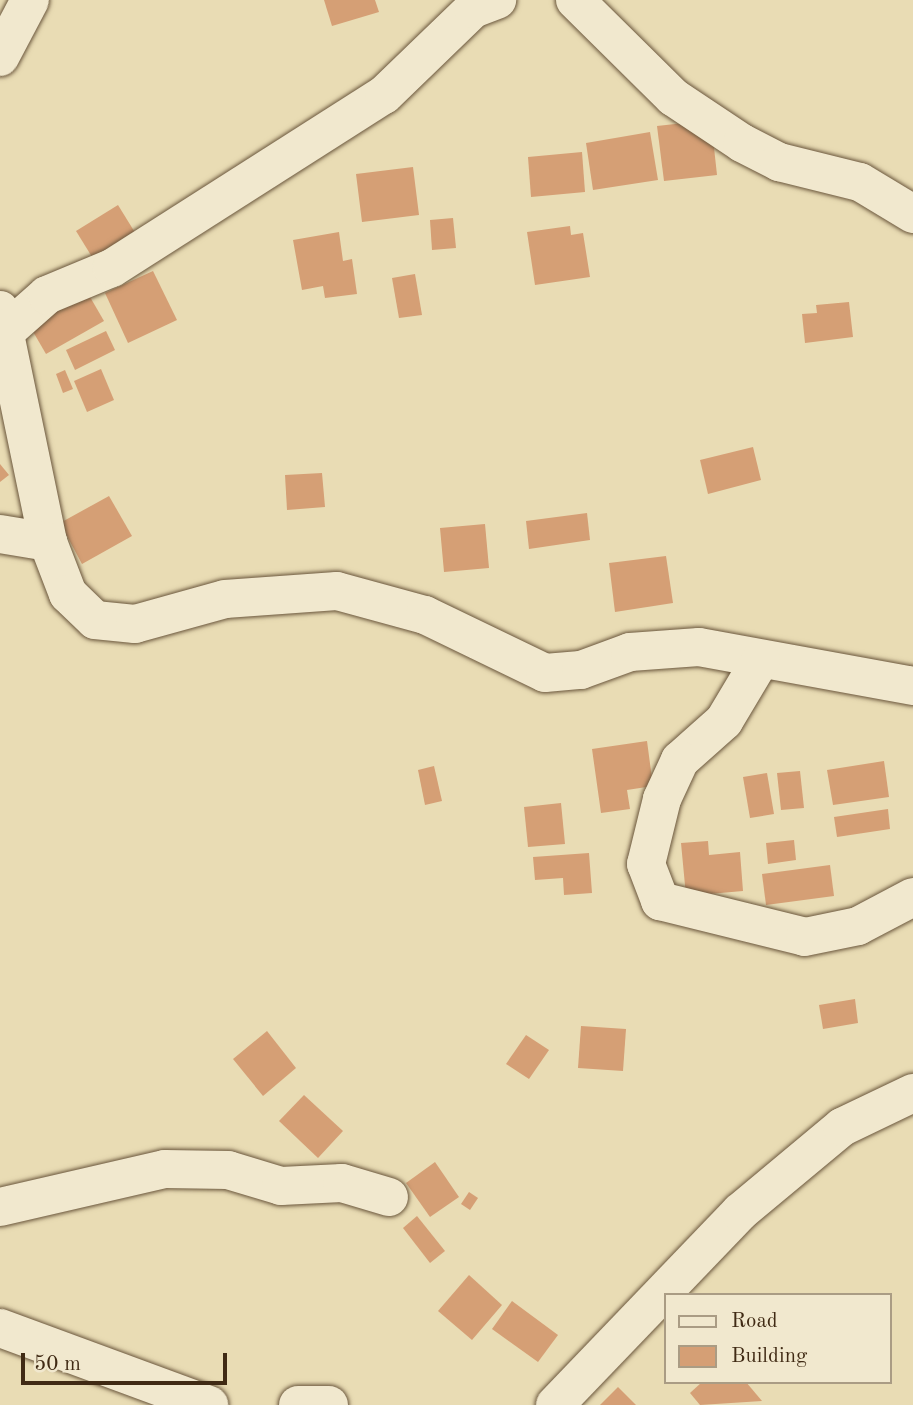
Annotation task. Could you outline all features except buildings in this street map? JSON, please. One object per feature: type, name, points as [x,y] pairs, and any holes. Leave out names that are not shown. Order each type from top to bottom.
[{"type":"street","points":[[0,57],[30,0]]},
{"type":"street","points":[[497,0],[473,9],[384,94],[112,268],[47,295],[2,321],[48,542],[68,594],[94,620],[135,624],[225,599],[337,591],[425,615],[545,673],[661,647],[761,659],[913,686]]},
{"type":"street","points":[[575,0],[673,97],[742,143],[779,162],[860,182],[913,214]]},
{"type":"street","points":[[0,534],[48,542]]},
{"type":"street","points":[[761,659],[724,721],[680,760],[663,799],[646,864],[660,901],[805,937],[858,926],[913,897]]},
{"type":"street","points":[[555,1405],[740,1212],[842,1127],[913,1093]]},
{"type":"street","points":[[0,1207],[165,1169],[228,1170],[281,1186],[342,1183],[389,1197]]},
{"type":"street","points":[[0,1328],[209,1405]]},
{"type":"street","points":[[298,1405],[330,1405]]}]
